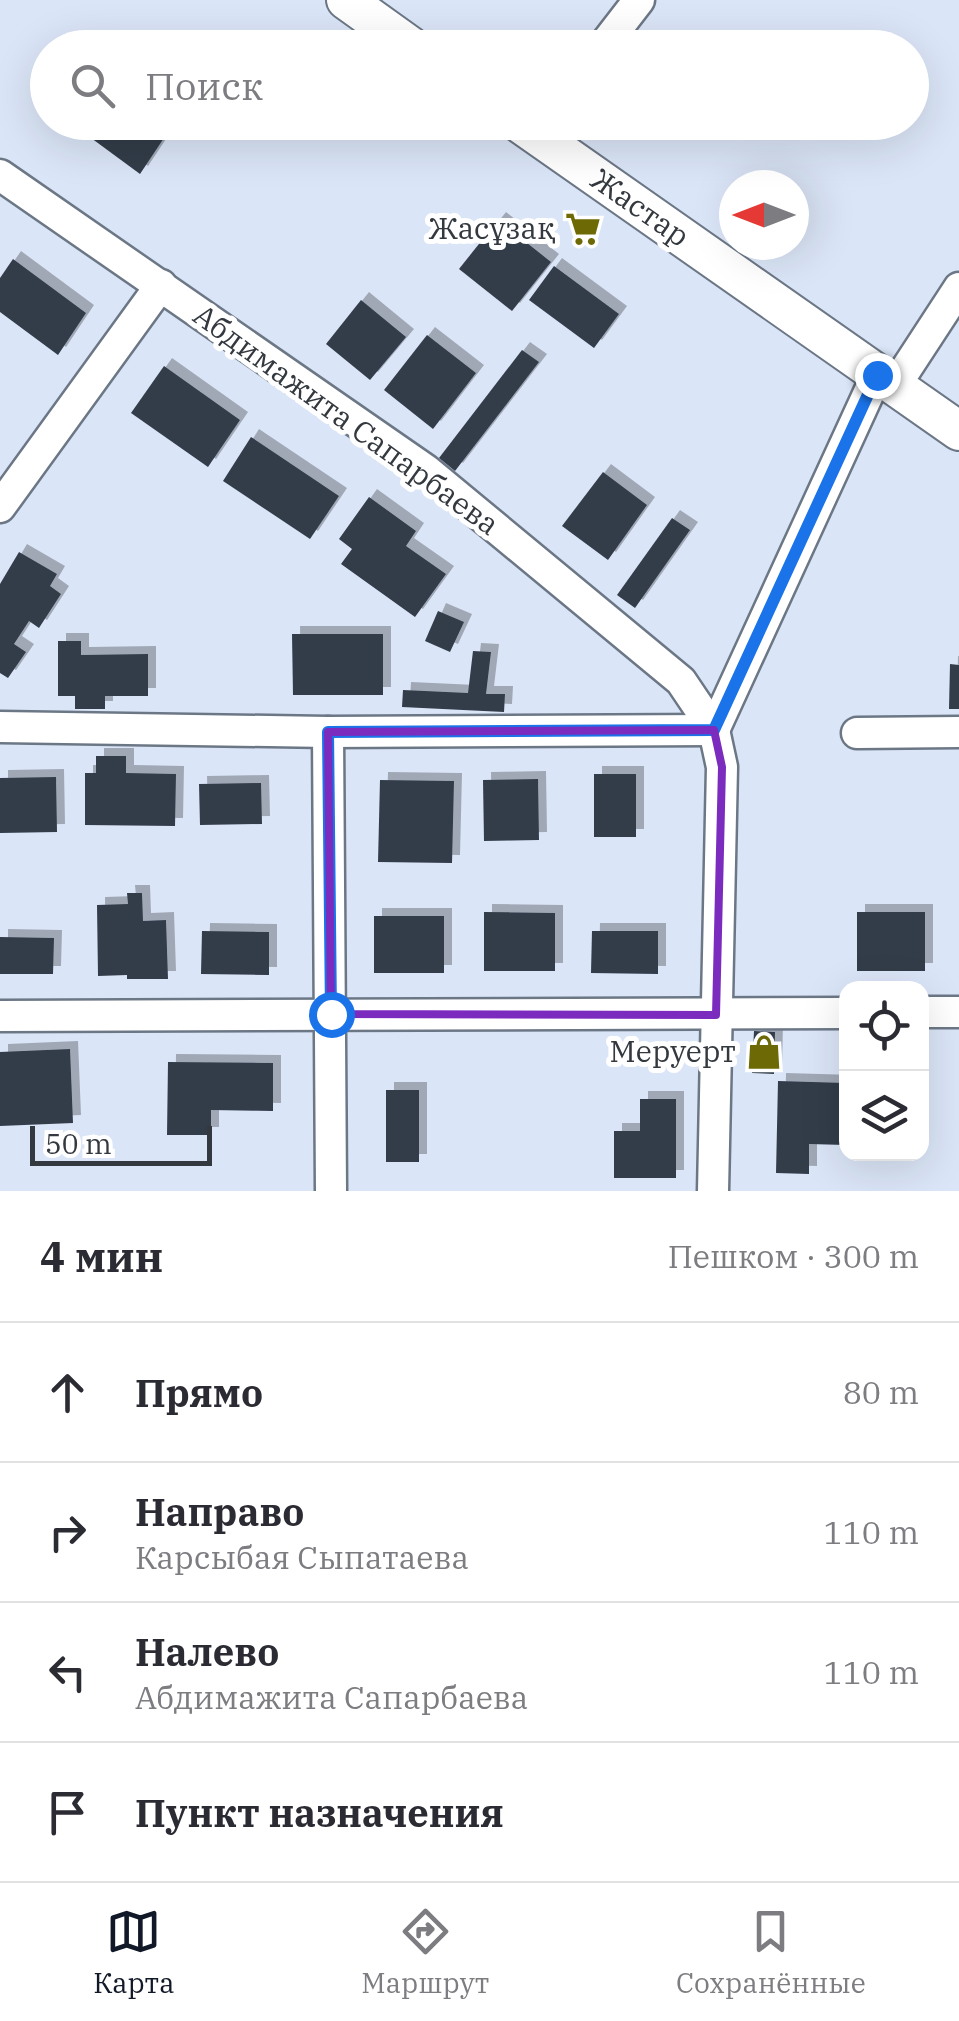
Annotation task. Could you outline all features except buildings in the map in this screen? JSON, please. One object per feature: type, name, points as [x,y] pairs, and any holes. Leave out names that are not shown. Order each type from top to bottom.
[{"type":"street","points":[[346,0],[388,30]]},
{"type":"street","points":[[616,30],[639,0]]},
{"type":"street","name":"Жастар","points":[[552,140],[959,431]]},
{"type":"street","name":"Абдимажита Сапарбаева","points":[[0,175],[426,470],[681,681],[714,730],[722,767],[713,1191]]},
{"type":"street","points":[[0,507],[161,286]]},
{"type":"street","points":[[0,727],[328,732],[714,730],[886,380],[959,288]]},
{"type":"street","points":[[328,732],[331,1191]]},
{"type":"street","points":[[856,733],[959,732]]},
{"type":"street","points":[[929,1012],[959,1012]]},
{"type":"street","points":[[0,1016],[839,1014]]},
{"type":"highlighted area","points":[[714,730],[722,767],[716,1015],[331,1014],[328,732]]},
{"type":"place","name":"Жасұзақ","points":[[583,229]]},
{"type":"place","name":"Меруерт","points":[[764,1052]]},
{"type":"route","points":[[331,1014],[328,732],[714,730],[877,375]]}]
